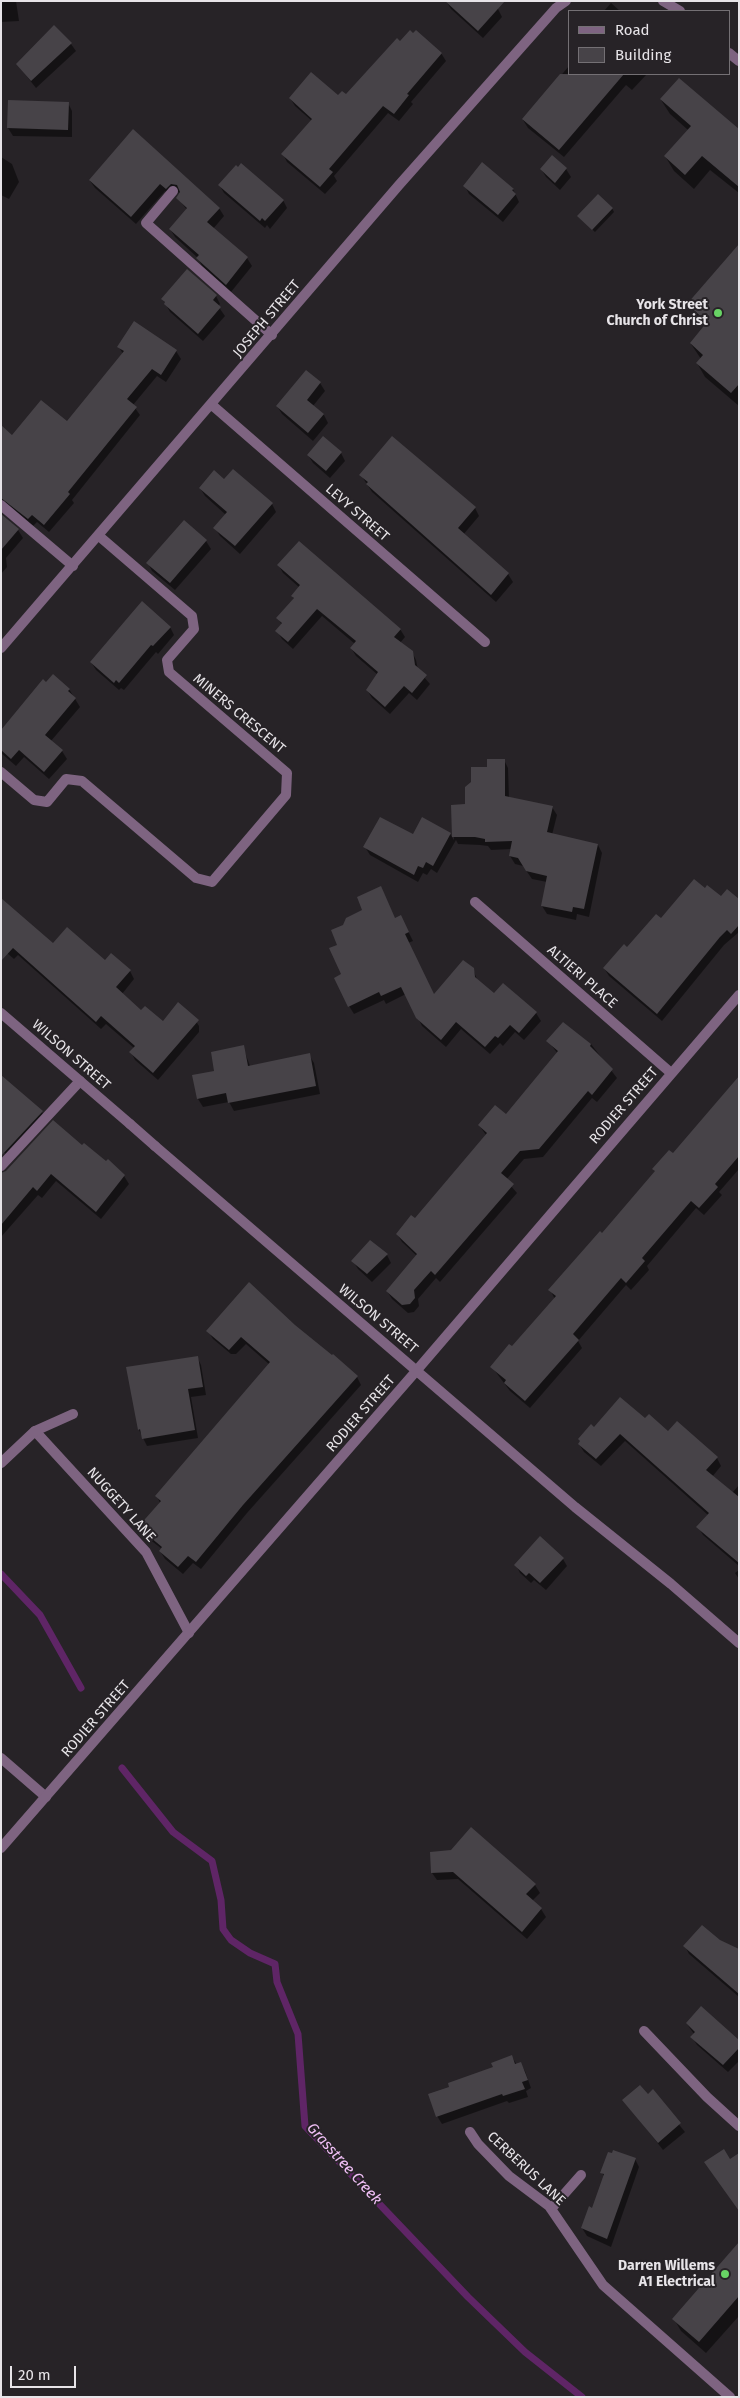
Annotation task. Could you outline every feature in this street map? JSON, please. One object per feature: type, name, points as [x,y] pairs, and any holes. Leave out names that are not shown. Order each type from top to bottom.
[{"type":"street","name":"JOSEPH STREET","points":[[1,648],[212,405],[399,185],[557,5],[566,1]]},
{"type":"street","points":[[664,1],[680,10]]},
{"type":"street","points":[[173,190],[146,223],[272,335]]},
{"type":"street","name":"LEVY STREET","points":[[212,405],[485,642]]},
{"type":"street","points":[[1,505],[72,566]]},
{"type":"street","name":"MINERS CRESCENT","points":[[1,772],[34,800],[47,802],[66,779],[82,781],[196,878],[212,882],[286,795],[287,773],[168,672],[167,660],[194,629],[192,616],[99,536]]},
{"type":"street","name":"ALTIERI PLACE","points":[[475,902],[671,1073]]},
{"type":"street","name":"RODIER STREET","points":[[1,1848],[417,1370],[739,995]]},
{"type":"street","name":"WILSON STREET","points":[[1,1013],[575,1507],[671,1584],[739,1643]]},
{"type":"street","points":[[1,1166],[80,1081]]},
{"type":"street","points":[[1,1463],[35,1431],[73,1414]]},
{"type":"street","name":"NUGGETY LANE","points":[[35,1431],[146,1552],[189,1632]]},
{"type":"street","points":[[1,1758],[46,1797]]},
{"type":"street","points":[[644,2031],[707,2097],[739,2126]]},
{"type":"street","name":"CERBERUS LANE","points":[[470,2132],[482,2149],[509,2176],[551,2209],[603,2285],[730,2397]]},
{"type":"street","points":[[551,2209],[581,2174]]},
{"type":"building","points":[[445,1],[505,1],[478,31]]},
{"type":"building","points":[[54,25],[72,43],[31,81],[16,64]]},
{"type":"building","points":[[410,30],[413,33],[416,30],[442,53],[407,94],[409,95],[394,114],[383,106],[329,169],[333,172],[320,187],[281,154],[312,119],[289,98],[311,72],[338,95],[342,91],[346,94],[397,38],[400,41]]},
{"type":"building","points":[[560,74],[623,75],[559,150],[522,119]]},
{"type":"building","points":[[679,78],[739,129],[739,187],[702,156],[685,175],[664,156],[691,126],[660,99]]},
{"type":"building","points":[[8,100],[69,102],[68,130],[7,128]]},
{"type":"building","points":[[133,129],[220,208],[207,222],[248,257],[226,285],[196,258],[199,255],[169,229],[187,208],[176,198],[180,192],[177,185],[171,184],[166,189],[160,184],[131,217],[89,180]]},
{"type":"building","points":[[552,155],[567,168],[555,183],[540,169]]},
{"type":"building","points":[[482,162],[514,189],[512,190],[516,194],[498,215],[463,186]]},
{"type":"building","points":[[241,163],[284,200],[265,221],[262,218],[260,221],[218,185],[236,165],[238,167]]},
{"type":"building","points":[[598,194],[613,208],[592,230],[577,216]]},
{"type":"building","name":"York Street Church of Christ","points":[[739,244],[739,384],[731,393],[696,363],[703,355],[690,343],[707,322],[687,304]]},
{"type":"building","points":[[187,269],[217,295],[213,300],[221,307],[198,334],[164,304],[165,302],[161,299]]},
{"type":"building","points":[[134,321],[177,350],[161,375],[152,369],[127,399],[137,407],[68,492],[70,494],[44,525],[32,515],[28,519],[1,498],[1,425],[12,435],[41,400],[67,421],[124,351],[117,347]]},
{"type":"building","points":[[306,370],[321,382],[307,400],[324,414],[308,433],[276,406]]},
{"type":"building","points":[[323,436],[342,452],[326,471],[307,455]]},
{"type":"building","points":[[392,436],[476,507],[458,528],[509,573],[491,595],[366,484],[368,482],[359,475]]},
{"type":"building","points":[[233,469],[273,503],[235,546],[213,528],[227,512],[199,488],[214,470],[224,479]]},
{"type":"building","points":[[1,514],[19,529],[1,550]]},
{"type":"building","points":[[184,520],[207,540],[170,583],[146,563]]},
{"type":"building","points":[[299,541],[401,629],[394,637],[413,651],[415,665],[427,675],[412,693],[404,686],[385,707],[366,690],[378,672],[350,648],[356,641],[317,609],[288,642],[275,631],[282,623],[276,618],[294,598],[291,596],[300,585],[277,565]]},
{"type":"building","points":[[142,601],[171,627],[153,646],[151,645],[119,683],[116,680],[114,683],[90,662]]},
{"type":"building","points":[[53,674],[70,689],[68,691],[76,698],[45,735],[63,750],[44,772],[19,750],[11,759],[1,750],[1,730],[43,679],[46,682]]},
{"type":"building","points":[[487,759],[505,759],[505,796],[553,806],[547,832],[598,844],[584,909],[573,907],[572,912],[541,906],[547,876],[526,871],[518,858],[509,856],[512,841],[485,842],[485,839],[475,837],[452,837],[451,805],[465,804],[465,787],[471,782],[471,767],[487,767]]},
{"type":"building","points":[[380,817],[413,834],[422,817],[451,833],[433,866],[426,862],[423,868],[418,866],[414,875],[363,847]]},
{"type":"building","points":[[694,879],[705,888],[707,885],[721,896],[727,889],[739,899],[739,925],[731,934],[727,930],[720,937],[657,1014],[603,968],[624,944],[627,947],[656,914],[661,918]]},
{"type":"building","points":[[381,886],[395,918],[401,915],[409,932],[405,934],[434,994],[463,960],[474,968],[475,977],[494,993],[503,983],[537,1012],[519,1033],[510,1025],[498,1038],[495,1036],[485,1047],[456,1022],[441,1040],[416,1018],[401,987],[381,996],[379,992],[348,1007],[334,978],[341,974],[329,948],[337,945],[331,930],[343,925],[346,918],[362,910],[357,897]]},
{"type":"building","points":[[1,898],[53,943],[67,927],[105,960],[111,953],[131,970],[116,987],[141,1010],[145,1006],[163,1021],[178,1002],[199,1020],[153,1073],[129,1052],[135,1046],[101,1016],[96,1022],[13,948],[1,961]]},
{"type":"building","points":[[563,1022],[591,1044],[590,1046],[613,1069],[592,1095],[588,1091],[539,1149],[520,1151],[501,1173],[514,1184],[435,1275],[431,1271],[414,1290],[415,1298],[410,1304],[402,1305],[386,1291],[417,1254],[396,1234],[411,1215],[415,1218],[487,1133],[478,1125],[495,1105],[506,1114],[558,1051],[546,1041]]},
{"type":"building","points":[[244,1045],[248,1066],[310,1053],[316,1086],[228,1103],[226,1093],[197,1099],[192,1075],[214,1071],[211,1052]]},
{"type":"building","points":[[1,1075],[43,1111],[1,1156]]},
{"type":"building","points":[[739,1076],[739,1156],[715,1184],[718,1187],[699,1208],[691,1201],[642,1258],[645,1261],[626,1283],[621,1278],[573,1334],[579,1340],[525,1401],[504,1383],[506,1380],[490,1367],[509,1344],[512,1346],[556,1296],[548,1290],[600,1231],[602,1233],[655,1171],[652,1169],[669,1150],[673,1153]]},
{"type":"building","points":[[53,1120],[82,1145],[84,1143],[106,1161],[108,1159],[125,1175],[96,1212],[51,1174],[37,1191],[33,1187],[1,1225],[1,1173],[6,1171]]},
{"type":"building","points":[[370,1240],[388,1254],[367,1274],[351,1261]]},
{"type":"building","points":[[249,1282],[295,1325],[358,1376],[243,1505],[196,1562],[188,1556],[178,1567],[159,1551],[162,1547],[138,1527],[161,1501],[155,1496],[270,1362],[241,1337],[229,1350],[206,1331]]},
{"type":"building","points":[[198,1356],[203,1387],[188,1389],[195,1430],[142,1439],[140,1429],[138,1430],[126,1367]]},
{"type":"building","points":[[620,1397],[645,1418],[649,1414],[668,1431],[677,1421],[718,1457],[706,1470],[739,1497],[739,1563],[696,1527],[709,1513],[620,1434],[596,1459],[578,1444],[580,1441],[578,1439],[591,1424],[594,1427]]},
{"type":"building","points":[[540,1536],[564,1558],[540,1583],[529,1573],[526,1576],[514,1565]]},
{"type":"building","points":[[471,1827],[536,1884],[526,1894],[542,1908],[522,1932],[453,1872],[431,1873],[430,1852],[451,1850]]},
{"type":"building","points":[[702,1925],[720,1940],[739,1949],[739,1994],[683,1946]]},
{"type":"building","points":[[701,2006],[739,2040],[739,2048],[723,2065],[690,2037],[695,2032],[686,2023]]},
{"type":"building","points":[[512,2055],[515,2064],[521,2062],[528,2080],[522,2082],[525,2089],[503,2096],[502,2094],[436,2117],[428,2094],[449,2087],[448,2083],[493,2067],[491,2063]]},
{"type":"building","points":[[640,2085],[648,2094],[653,2089],[681,2123],[658,2143],[622,2100]]},
{"type":"building","points":[[724,2149],[730,2159],[739,2153],[739,2211],[704,2162]]},
{"type":"building","points":[[613,2150],[636,2158],[607,2239],[581,2228],[589,2206],[592,2208],[604,2174],[600,2173],[608,2152],[612,2153]]},
{"type":"building","name":"Darren Willems A1 Electrical","points":[[739,2242],[739,2296],[699,2342],[672,2319]]},
{"type":"waterway","name":"Grasstree Creek","points":[[1,1574],[40,1615],[81,1688]]},
{"type":"waterway","name":"Grasstree Creek","points":[[122,1768],[173,1832],[212,1861],[221,1900],[223,1929],[231,1940],[250,1953],[275,1964],[277,1982],[298,2034],[305,2126],[468,2297],[525,2352],[582,2397]]},
{"type":"place","name":"York Street Church of Christ","points":[[718,313]]},
{"type":"place","name":"Darren Willems A1 Electrical","points":[[725,2274]]}]
